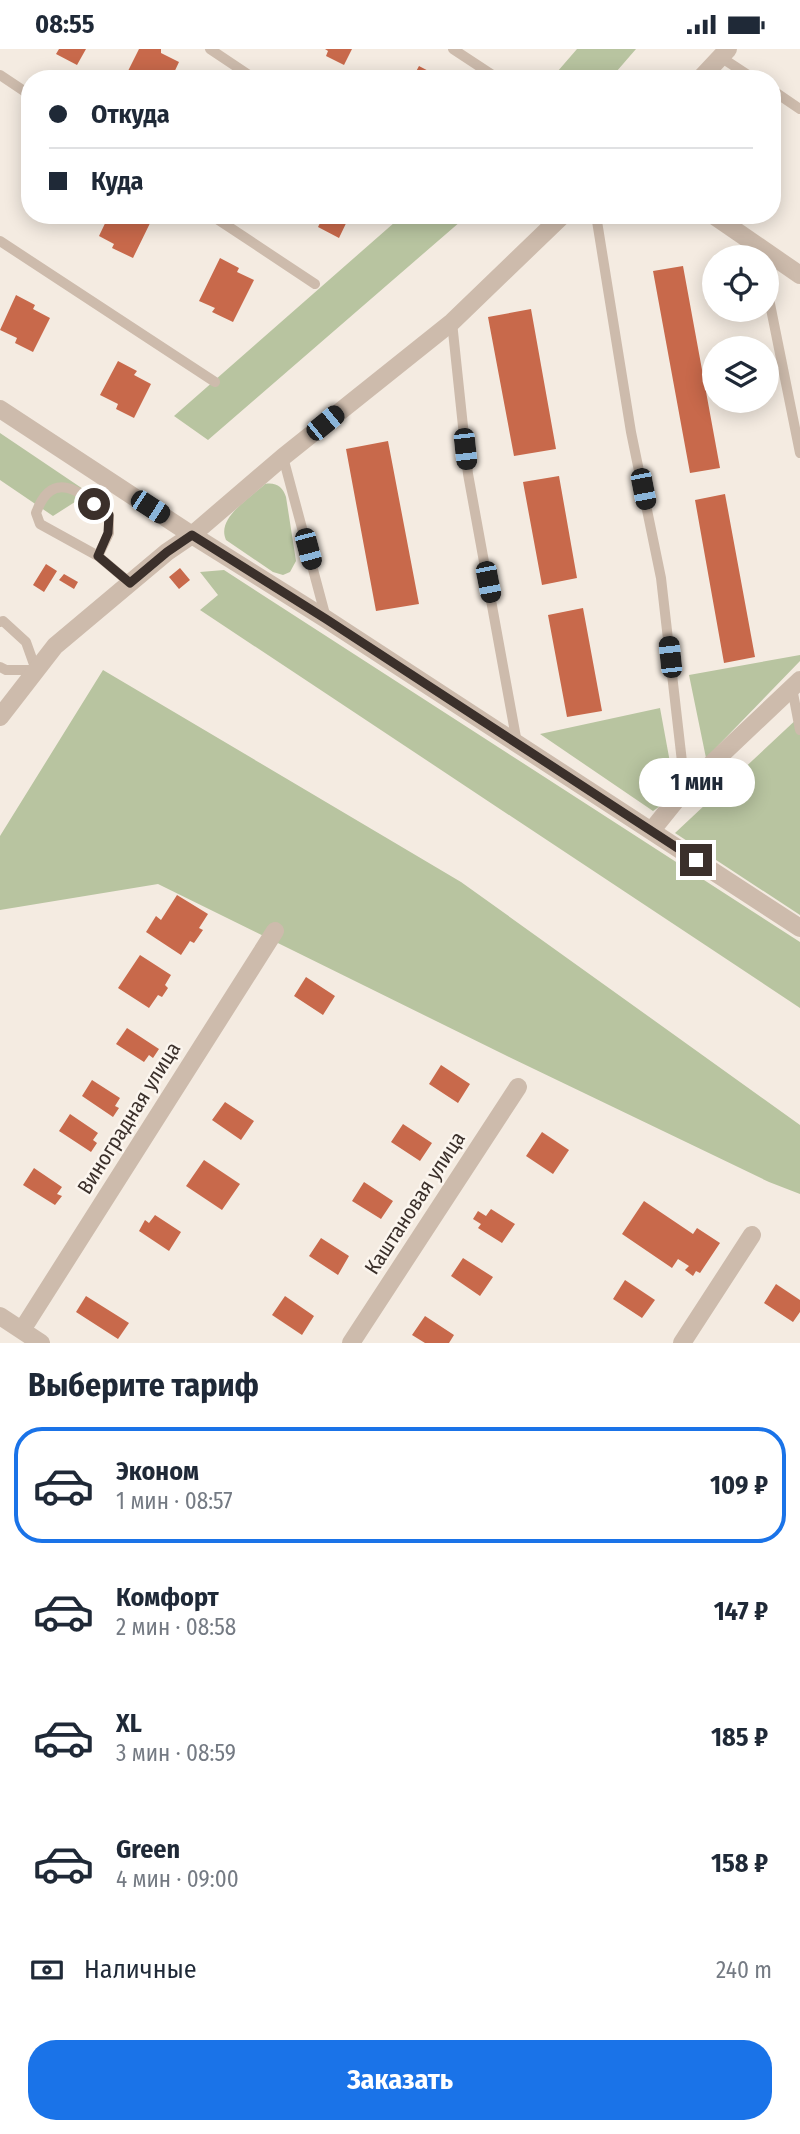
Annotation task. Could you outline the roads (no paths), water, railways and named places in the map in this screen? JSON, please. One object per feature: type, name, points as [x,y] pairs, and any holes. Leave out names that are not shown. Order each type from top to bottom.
[{"type":"street","points":[[709,70],[725,53]]},
{"type":"street","points":[[0,717],[55,646],[452,321],[554,224]]},
{"type":"street","points":[[724,224],[750,245]]},
{"type":"street","points":[[779,263],[800,275]]},
{"type":"street","points":[[0,409],[652,829],[740,891],[800,928]]},
{"type":"street","points":[[652,829],[685,789],[796,683]]},
{"type":"street","name":"Виноградная улица","points":[[22,1330],[275,931]]},
{"type":"street","name":"Каштановая улица","points":[[351,1343],[518,1087]]},
{"type":"street","points":[[682,1343],[752,1235]]},
{"type":"street","points":[[0,1315],[41,1343]]},
{"type":"lane","points":[[210,49],[242,70]]},
{"type":"lane","points":[[453,49],[485,70]]},
{"type":"lane","points":[[725,53],[744,70]]},
{"type":"lane","points":[[0,75],[21,89]]},
{"type":"lane","points":[[781,96],[800,109]]},
{"type":"lane","points":[[225,224],[315,284]]},
{"type":"lane","points":[[597,224],[631,432],[661,578],[685,789]]},
{"type":"lane","points":[[0,241],[215,382]]},
{"type":"lane","points":[[452,321],[468,474],[518,745]]},
{"type":"lane","points":[[774,322],[800,453]]},
{"type":"lane","points":[[283,457],[326,619]]},
{"type":"lane","points":[[98,556],[108,533],[109,515],[80,492],[64,487],[51,490],[41,499],[36,513],[40,524],[98,556],[130,583]]},
{"type":"lane","points":[[0,622],[3,621],[26,642],[36,670],[6,670],[0,667]]},
{"type":"lane","points":[[796,683],[800,730]]}]
